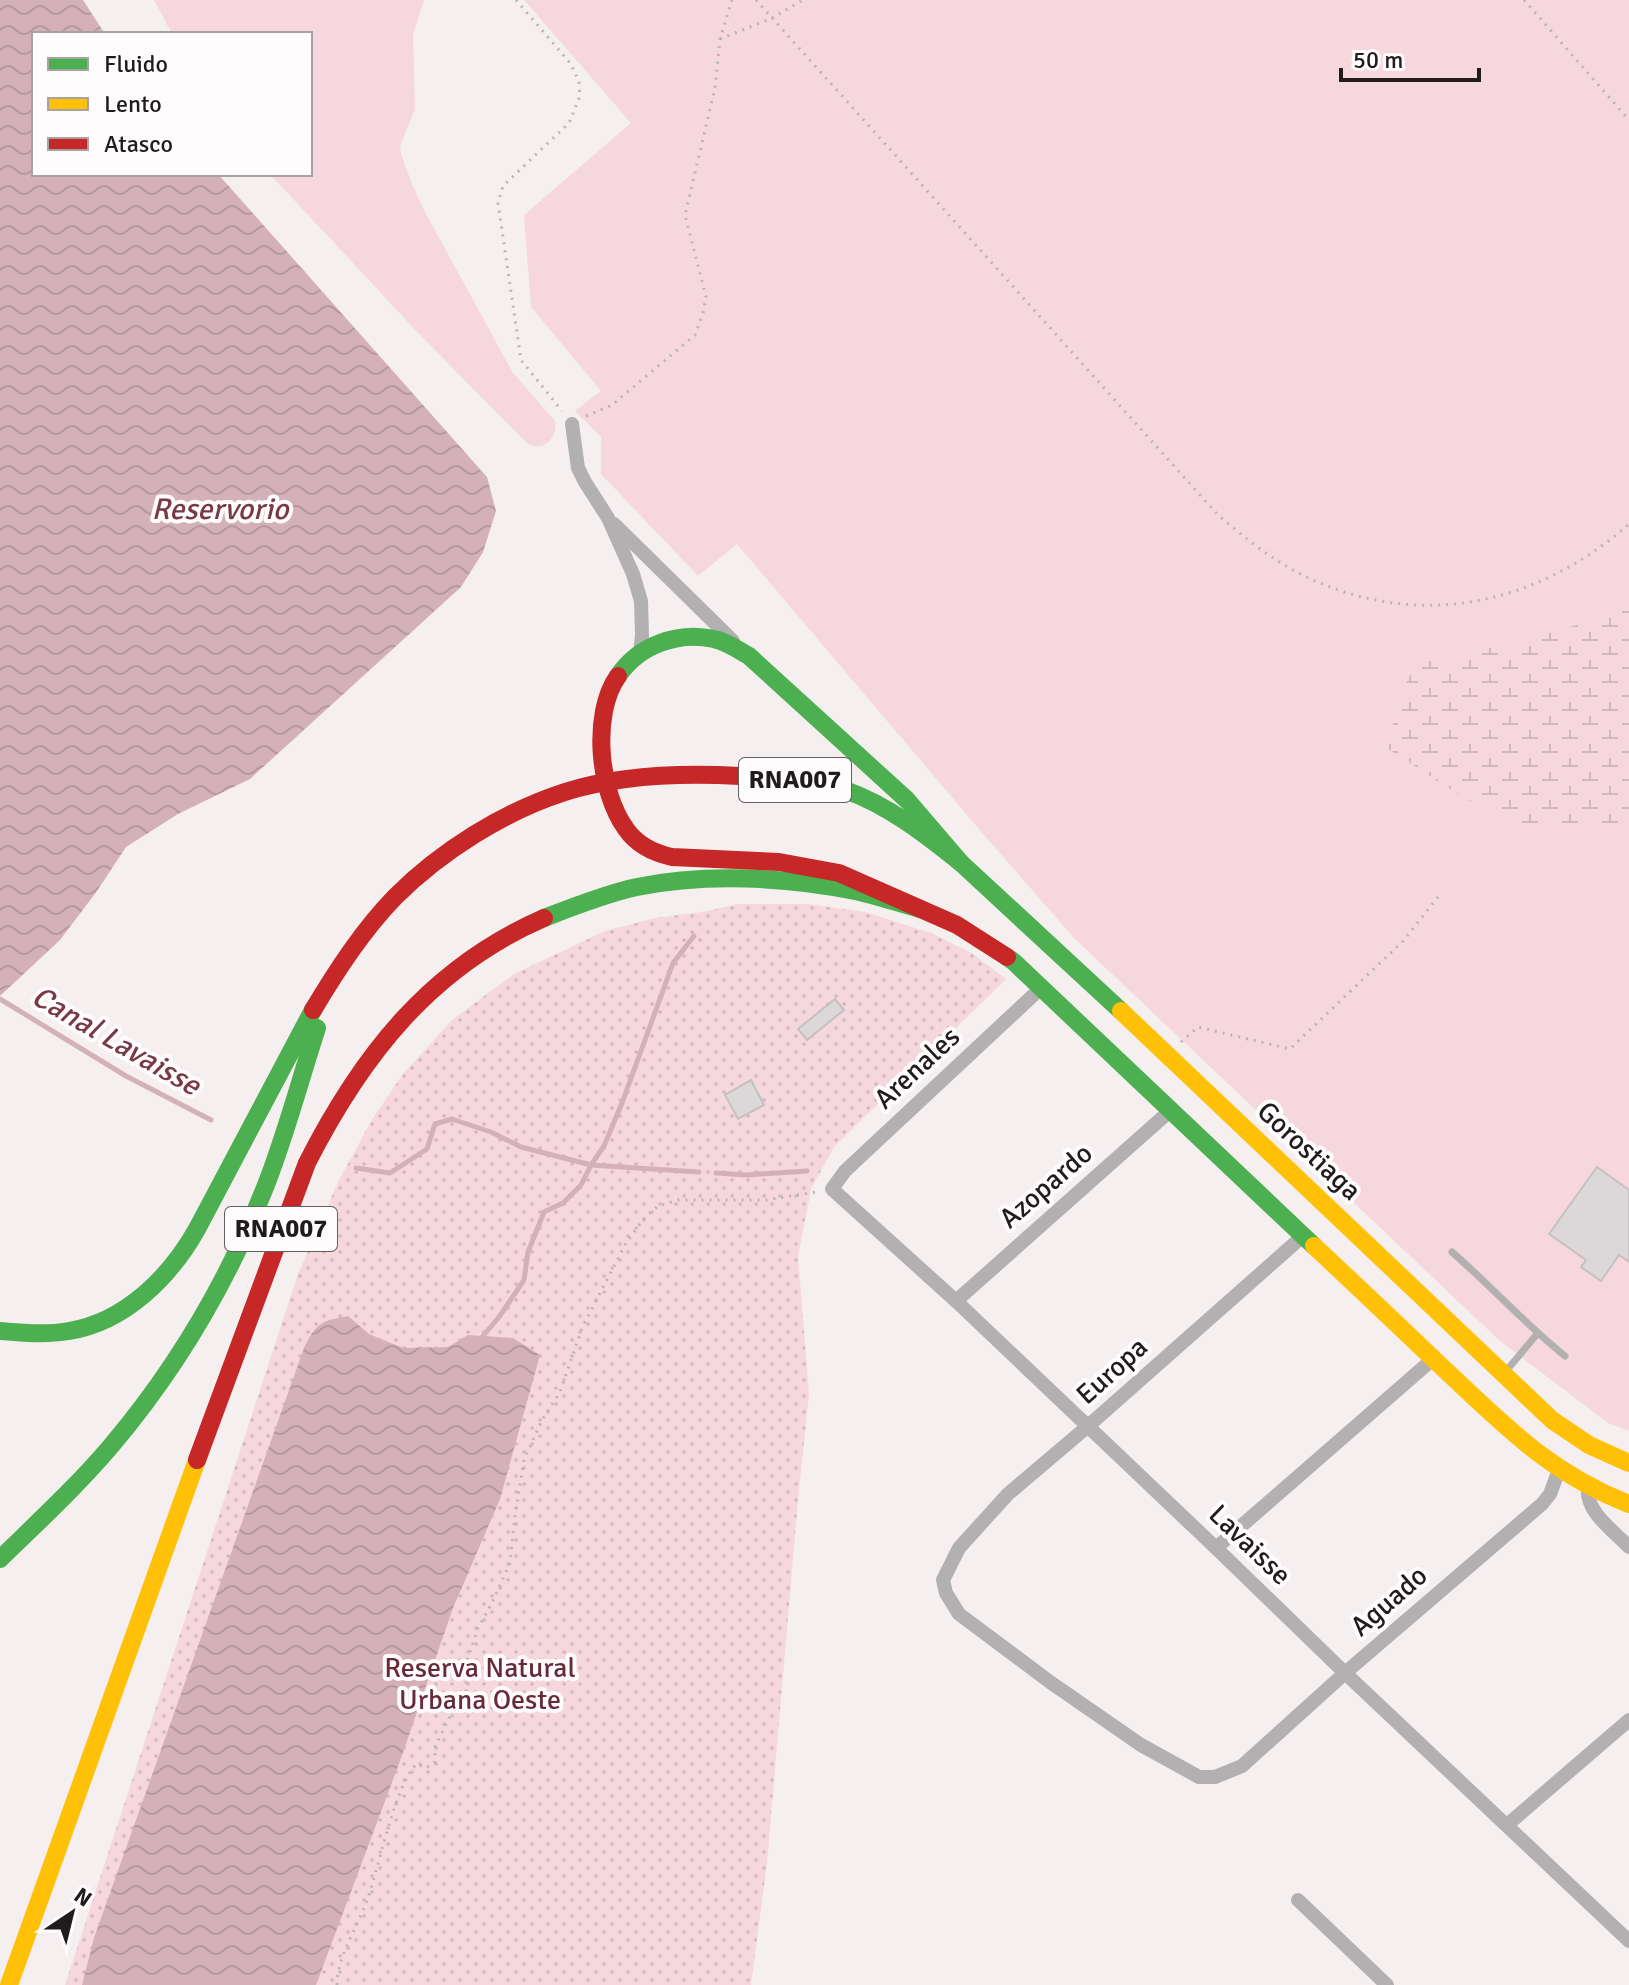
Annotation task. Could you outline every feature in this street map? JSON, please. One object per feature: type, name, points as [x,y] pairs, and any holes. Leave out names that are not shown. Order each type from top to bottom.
[{"type":"main road","points":[[920,909],[839,873],[768,861],[672,857],[658,854],[640,844],[619,818],[606,782],[601,747],[607,696],[625,665],[658,643],[680,637],[718,639],[749,656],[907,800],[961,863]]},
{"type":"main road","name":"RNA007","points":[[0,1559],[111,1446],[190,1338],[249,1226],[277,1155],[334,978],[355,946],[397,896],[440,859],[507,817],[566,792],[606,782],[730,774],[801,781],[854,793],[899,816],[961,863]]},
{"type":"main road","name":"Gorostiaga","points":[[961,863],[1166,1055],[1350,1255],[1433,1359],[1517,1438],[1559,1470],[1588,1487],[1629,1504]]},
{"type":"main road","name":"RNA007","points":[[9,1985],[307,1163],[329,1120],[385,1039],[420,1001],[462,964],[515,931],[564,910],[635,887],[684,880],[766,879],[859,892],[920,909]]},
{"type":"main road","name":"Gorostiaga","points":[[920,909],[977,936],[1014,962],[1303,1236],[1350,1255],[1503,1375],[1552,1420],[1578,1439],[1629,1463]]},
{"type":"main road","points":[[0,1331],[39,1334],[69,1332],[93,1325],[128,1305],[162,1278],[177,1262],[196,1231],[280,1069],[334,978]]},
{"type":"street","points":[[572,424],[578,468],[608,518],[633,574],[641,601],[640,653]]},
{"type":"street","points":[[608,518],[749,656]]},
{"type":"street","name":"Arenales","points":[[832,1189],[845,1171],[1041,988]]},
{"type":"street","name":"Azopardo","points":[[956,1301],[1171,1110]]},
{"type":"street","name":"Lavaisse","points":[[832,1189],[956,1301],[1629,1941]]},
{"type":"street","name":"Europa","points":[[1242,1766],[1215,1777],[1199,1777],[1141,1745],[959,1614],[946,1593],[943,1580],[959,1548],[1008,1494],[1303,1236]]},
{"type":"street","points":[[1216,1548],[1433,1359]]},
{"type":"street","name":"Aguado","points":[[1242,1766],[1542,1504],[1550,1494],[1559,1470]]},
{"type":"street","points":[[1588,1487],[1587,1497],[1591,1508],[1629,1547]]},
{"type":"street","points":[[1507,1825],[1629,1720]]},
{"type":"street","points":[[1298,1900],[1387,1985]]},
{"type":"lane","points":[[1452,1252],[1537,1334],[1565,1356]]},
{"type":"lane","points":[[1503,1375],[1537,1334]]},
{"type":"path","points":[[516,0],[571,64],[579,82],[580,96],[569,123],[503,186],[498,203],[521,360],[572,424],[612,405],[695,335],[706,297],[685,215],[715,88],[720,39],[732,0]]},
{"type":"path","points":[[756,0],[1218,515],[1282,563],[1341,591],[1396,603],[1443,606],[1505,595],[1547,579],[1579,562],[1629,524]]},
{"type":"path","points":[[720,39],[772,18],[803,0]]},
{"type":"path","points":[[1524,0],[1629,120]]},
{"type":"path","points":[[1166,1055],[1198,1027],[1290,1049],[1403,941],[1438,897]]},
{"type":"path","points":[[337,1985],[338,1969],[367,1902],[411,1768],[417,1764],[426,1768],[435,1762],[435,1747],[466,1691],[466,1664],[474,1640],[510,1563],[524,1460],[542,1420],[560,1392],[582,1328],[626,1243],[645,1217],[658,1206],[678,1200],[766,1200],[832,1189]]},
{"type":"green space","points":[[154,0],[424,0],[413,34],[415,109],[400,146],[401,154],[425,212],[513,373],[555,421],[554,433],[548,442],[539,446],[527,443],[420,335],[272,176],[312,176],[312,32],[171,32]]},
{"type":"green space","points":[[524,0],[1629,0],[1629,1431],[1608,1423],[1500,1341],[1074,938],[737,544],[698,576],[601,474],[601,437],[575,411],[601,391],[531,307],[524,215],[631,123]]},
{"type":"green space","points":[[1629,607],[1629,822],[1587,826],[1511,823],[1456,793],[1388,749],[1397,704],[1415,664],[1524,640]]},
{"type":"green space","name":"Reserva Natural Urbana Oeste","points":[[738,904],[808,904],[865,912],[931,933],[973,954],[1006,979],[834,1147],[811,1189],[798,1256],[809,1394],[767,1863],[751,1985],[65,1985],[298,1274],[339,1180],[373,1118],[403,1074],[452,1020],[514,974],[605,931],[655,918]]},
{"type":"water","name":"Reservorio","points":[[0,0],[83,0],[104,32],[32,32],[32,176],[220,176],[487,477],[496,511],[483,552],[461,587],[250,779],[178,814],[126,847],[60,940],[0,996]]},
{"type":"water","points":[[348,1316],[369,1334],[403,1348],[448,1347],[468,1335],[513,1338],[540,1355],[500,1499],[453,1608],[400,1761],[316,1985],[82,1985],[94,1938],[304,1348],[320,1324]]},
{"type":"building","points":[[835,999],[844,1010],[807,1040],[798,1029]]},
{"type":"building","points":[[751,1080],[764,1105],[738,1119],[725,1095]]},
{"type":"building","points":[[1597,1167],[1629,1190],[1629,1262],[1619,1255],[1601,1281],[1581,1267],[1586,1260],[1549,1234]]},
{"type":"waterway","points":[[483,1336],[524,1280],[528,1252],[544,1212],[563,1203],[581,1185],[604,1146],[673,963],[694,936]]},
{"type":"waterway","name":"Canal Lavaisse","points":[[0,999],[126,1076],[211,1120]]},
{"type":"waterway","name":"Canal Lavaisse","points":[[356,1168],[390,1173],[427,1149],[435,1124],[452,1119],[491,1132],[521,1147],[591,1165],[699,1172]]},
{"type":"waterway","name":"Canal Lavaisse","points":[[716,1173],[746,1175],[807,1171]]},
{"type":"traffic: fast","points":[[618,676],[637,656],[673,639],[714,639],[749,656],[907,800],[961,863],[1121,1011]]},
{"type":"traffic: fast","points":[[740,776],[807,781],[861,796],[891,812],[961,863]]},
{"type":"traffic: fast","points":[[544,918],[637,887],[718,878],[829,886],[920,909]]},
{"type":"traffic: fast","points":[[1007,957],[1314,1246]]},
{"type":"traffic: fast","points":[[0,1331],[52,1333],[89,1326],[127,1307],[159,1280],[197,1229],[313,1010]]},
{"type":"traffic: fast","points":[[0,1559],[111,1446],[158,1386],[199,1322],[235,1254],[266,1185],[317,1028]]},
{"type":"traffic: slow","points":[[1121,1011],[1552,1420],[1589,1445],[1629,1463]]},
{"type":"traffic: slow","points":[[1314,1246],[1529,1446],[1575,1478],[1629,1504]]},
{"type":"traffic: slow","points":[[9,1985],[197,1460]]},
{"type":"traffic: jam","points":[[618,676],[609,692],[604,711],[604,774],[617,813],[630,835],[641,844],[672,857],[779,862],[839,873],[957,925],[1007,957]]},
{"type":"traffic: jam","points":[[313,1010],[351,951],[395,897],[432,864],[496,822],[542,800],[607,782],[674,775],[740,776]]},
{"type":"traffic: jam","points":[[197,1460],[307,1163],[351,1086],[404,1018],[434,989],[504,938],[544,918]]}]
